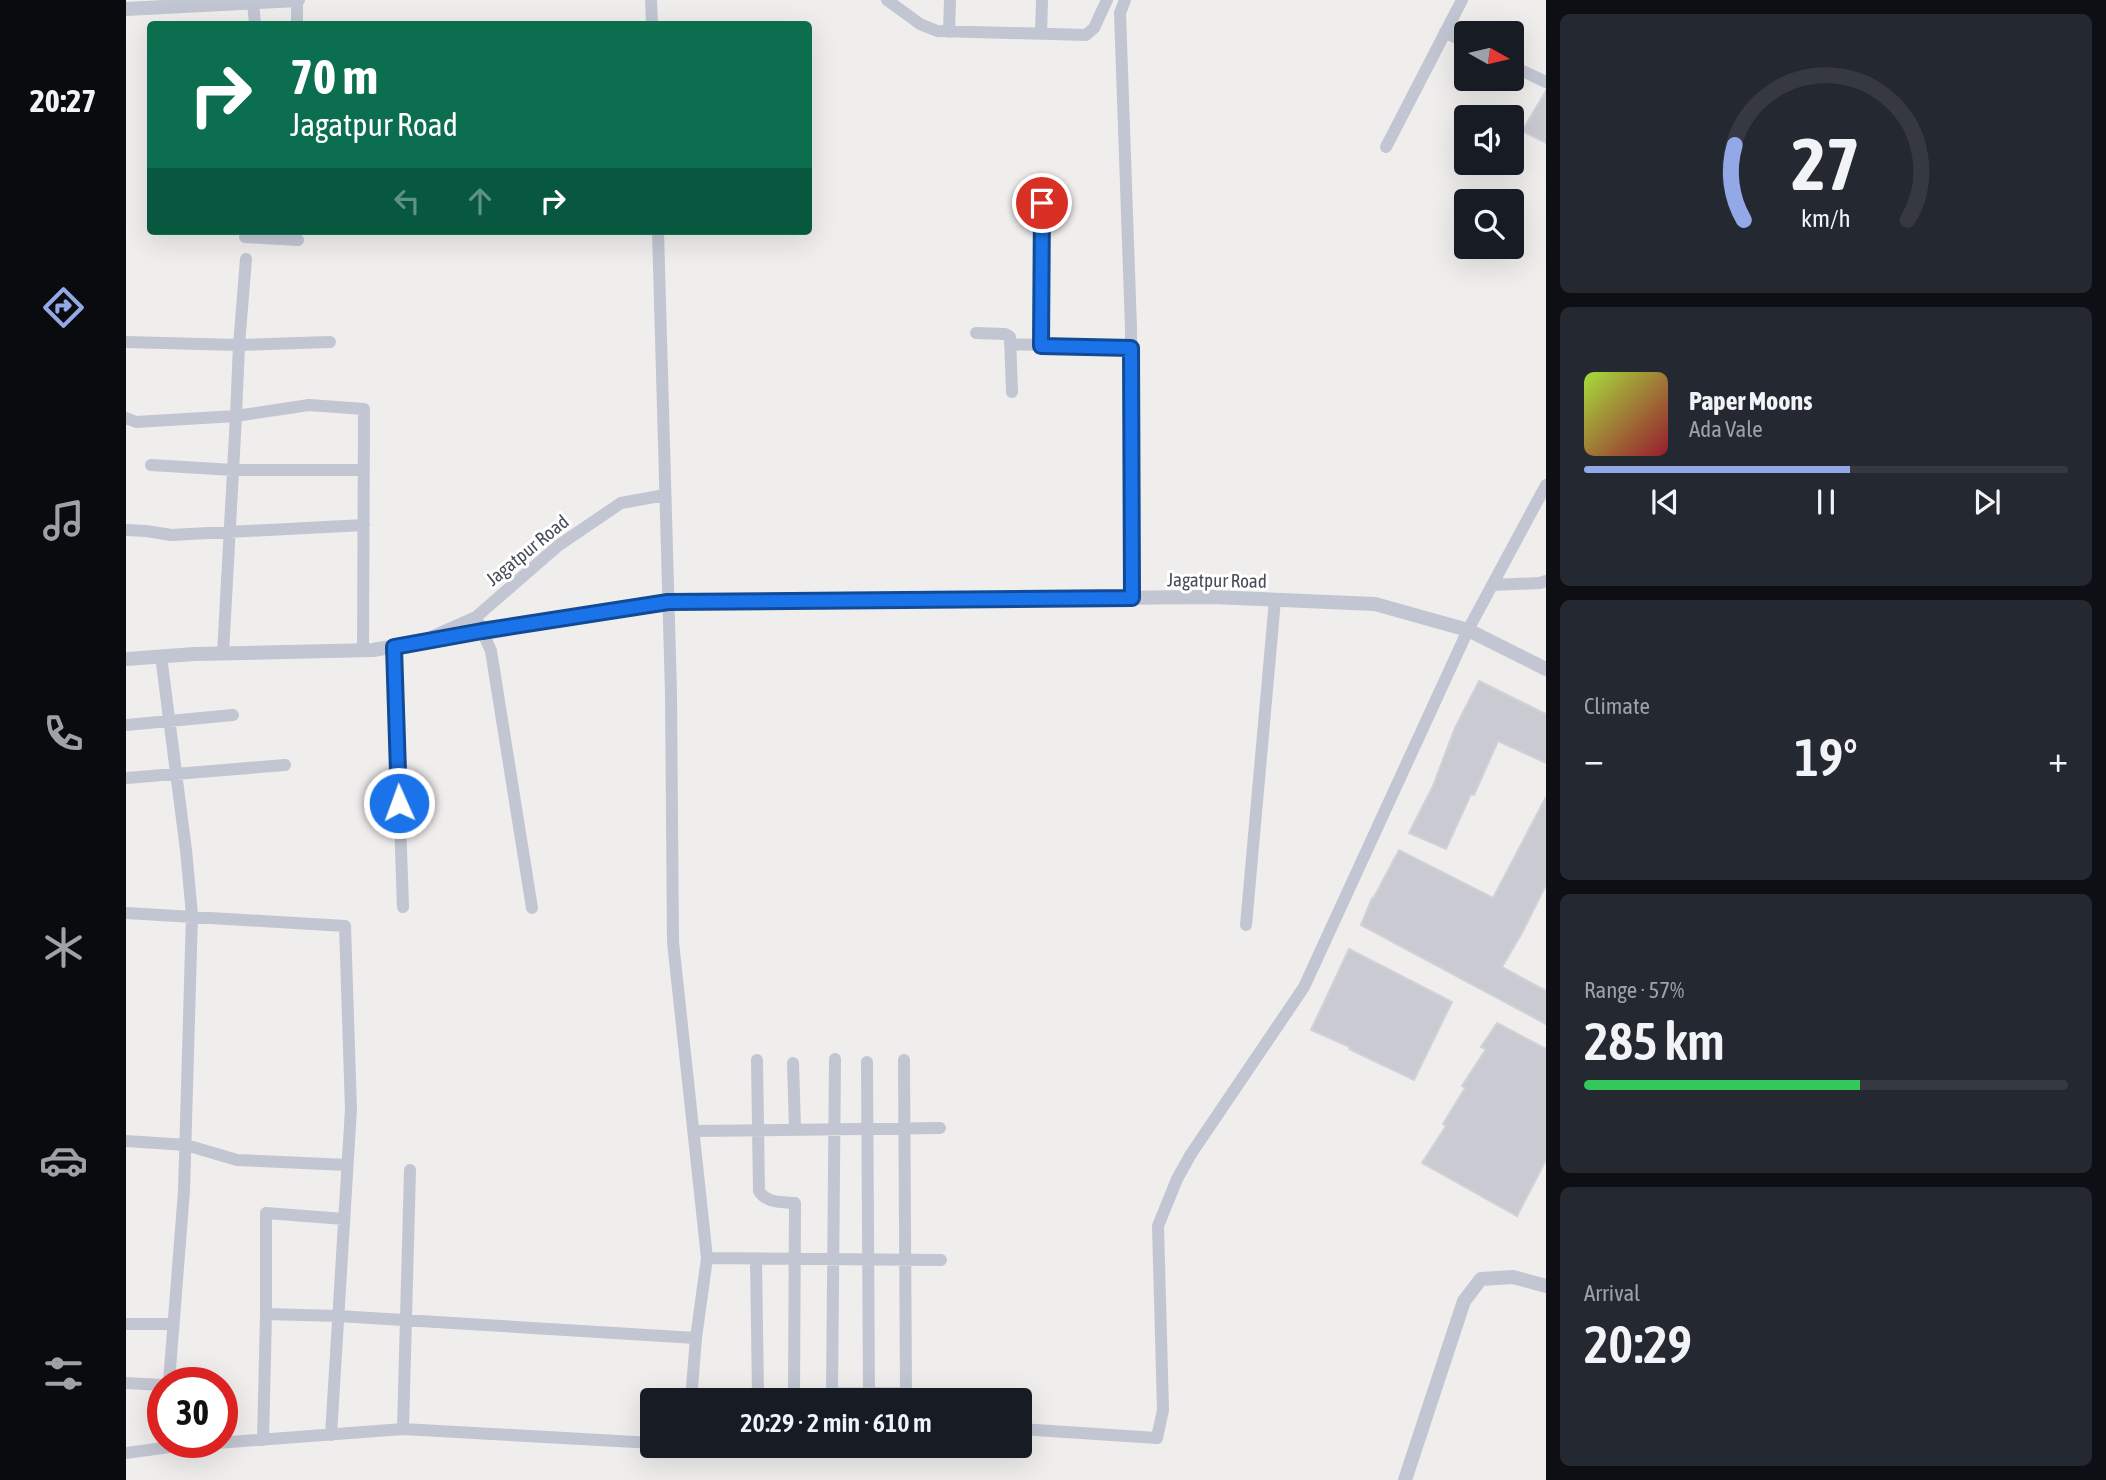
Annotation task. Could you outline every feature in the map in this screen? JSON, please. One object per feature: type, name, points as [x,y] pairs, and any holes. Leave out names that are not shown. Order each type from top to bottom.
[{"type":"street","points":[[126,9],[297,0],[297,21]]},
{"type":"street","points":[[651,0],[652,21]]},
{"type":"street","points":[[887,0],[920,24],[937,31],[1086,35],[1091,32],[1107,0]]},
{"type":"street","points":[[949,32],[950,0]]},
{"type":"street","points":[[1041,34],[1042,0]]},
{"type":"street","points":[[1125,0],[1119,13],[1131,348],[1132,598]]},
{"type":"street","points":[[1386,147],[1462,0]]},
{"type":"street","points":[[253,2],[255,21]]},
{"type":"street","points":[[1445,32],[1454,37]]},
{"type":"street","points":[[1524,72],[1546,82]]},
{"type":"street","points":[[1041,346],[1042,203]]},
{"type":"street","points":[[245,237],[271,235],[298,240]]},
{"type":"street","points":[[658,235],[671,693],[673,942],[707,1258],[692,1388]]},
{"type":"street","points":[[223,653],[246,259]]},
{"type":"street","points":[[976,333],[1005,334],[1010,337],[1012,392]]},
{"type":"street","points":[[126,342],[239,345],[330,342]]},
{"type":"street","points":[[1010,344],[1131,348]]},
{"type":"street","points":[[126,418],[136,422],[236,416],[309,405],[364,409],[363,650]]},
{"type":"street","points":[[151,465],[233,470],[364,470]]},
{"type":"street","points":[[1032,1430],[1157,1438],[1163,1410],[1158,1226],[1177,1179],[1191,1154],[1304,987],[1468,630],[1546,485]]},
{"type":"street","name":"Jagatpur Road","points":[[479,624],[559,545],[621,503],[665,495]]},
{"type":"street","points":[[126,530],[172,535],[230,534],[363,525]]},
{"type":"street","points":[[1492,585],[1540,583],[1546,580]]},
{"type":"street","name":"Jagatpur Road","points":[[126,659],[394,647],[417,643],[479,624],[668,602],[1211,597],[1375,604],[1468,630],[1546,669]]},
{"type":"street","points":[[1247,925],[1275,600]]},
{"type":"street","points":[[479,624],[491,650],[532,908]]},
{"type":"street","points":[[394,647],[402,906]]},
{"type":"street","points":[[161,656],[192,915],[184,1191],[170,1367]]},
{"type":"street","points":[[126,725],[233,715]]},
{"type":"street","points":[[126,778],[285,765]]},
{"type":"street","points":[[126,912],[345,926],[351,1109],[331,1435]]},
{"type":"street","points":[[832,1388],[835,1059]]},
{"type":"street","points":[[757,1060],[759,1191],[762,1197],[770,1200],[795,1203],[794,1388]]},
{"type":"street","points":[[904,1060],[906,1388]]},
{"type":"street","points":[[867,1062],[869,1388]]},
{"type":"street","points":[[793,1063],[794,1129]]},
{"type":"street","points":[[693,1131],[940,1128]]},
{"type":"street","points":[[126,1141],[186,1144],[237,1160],[347,1165]]},
{"type":"street","points":[[403,1429],[410,1170]]},
{"type":"street","points":[[262,1440],[267,1213],[344,1219]]},
{"type":"street","points":[[707,1258],[941,1260]]},
{"type":"street","points":[[757,1259],[758,1388]]},
{"type":"street","points":[[1405,1480],[1464,1301],[1481,1279],[1513,1277],[1546,1286]]},
{"type":"street","points":[[266,1314],[408,1320],[696,1339]]},
{"type":"street","points":[[126,1324],[173,1324]]},
{"type":"street","points":[[126,1382],[147,1384]]},
{"type":"street","points":[[238,1440],[403,1429],[640,1442]]},
{"type":"street","points":[[126,1453],[147,1447]]},
{"type":"building","points":[[1546,91],[1546,143],[1524,132]]},
{"type":"building","points":[[1479,681],[1546,714],[1546,763],[1498,741],[1446,849],[1409,833],[1433,786],[1455,728]]},
{"type":"building","points":[[1546,797],[1546,885],[1502,967],[1546,991],[1546,1024],[1361,925],[1372,898],[1399,850],[1493,898]]},
{"type":"building","points":[[1349,949],[1452,1002],[1414,1080],[1311,1030]]},
{"type":"building","points":[[1497,1023],[1546,1049],[1546,1160],[1517,1216],[1422,1163],[1446,1126],[1443,1124],[1465,1088],[1462,1086],[1486,1049],[1481,1047]]},
{"type":"route","points":[[399,803],[394,647],[668,602],[1132,598],[1131,348],[1041,346],[1042,203]]}]
